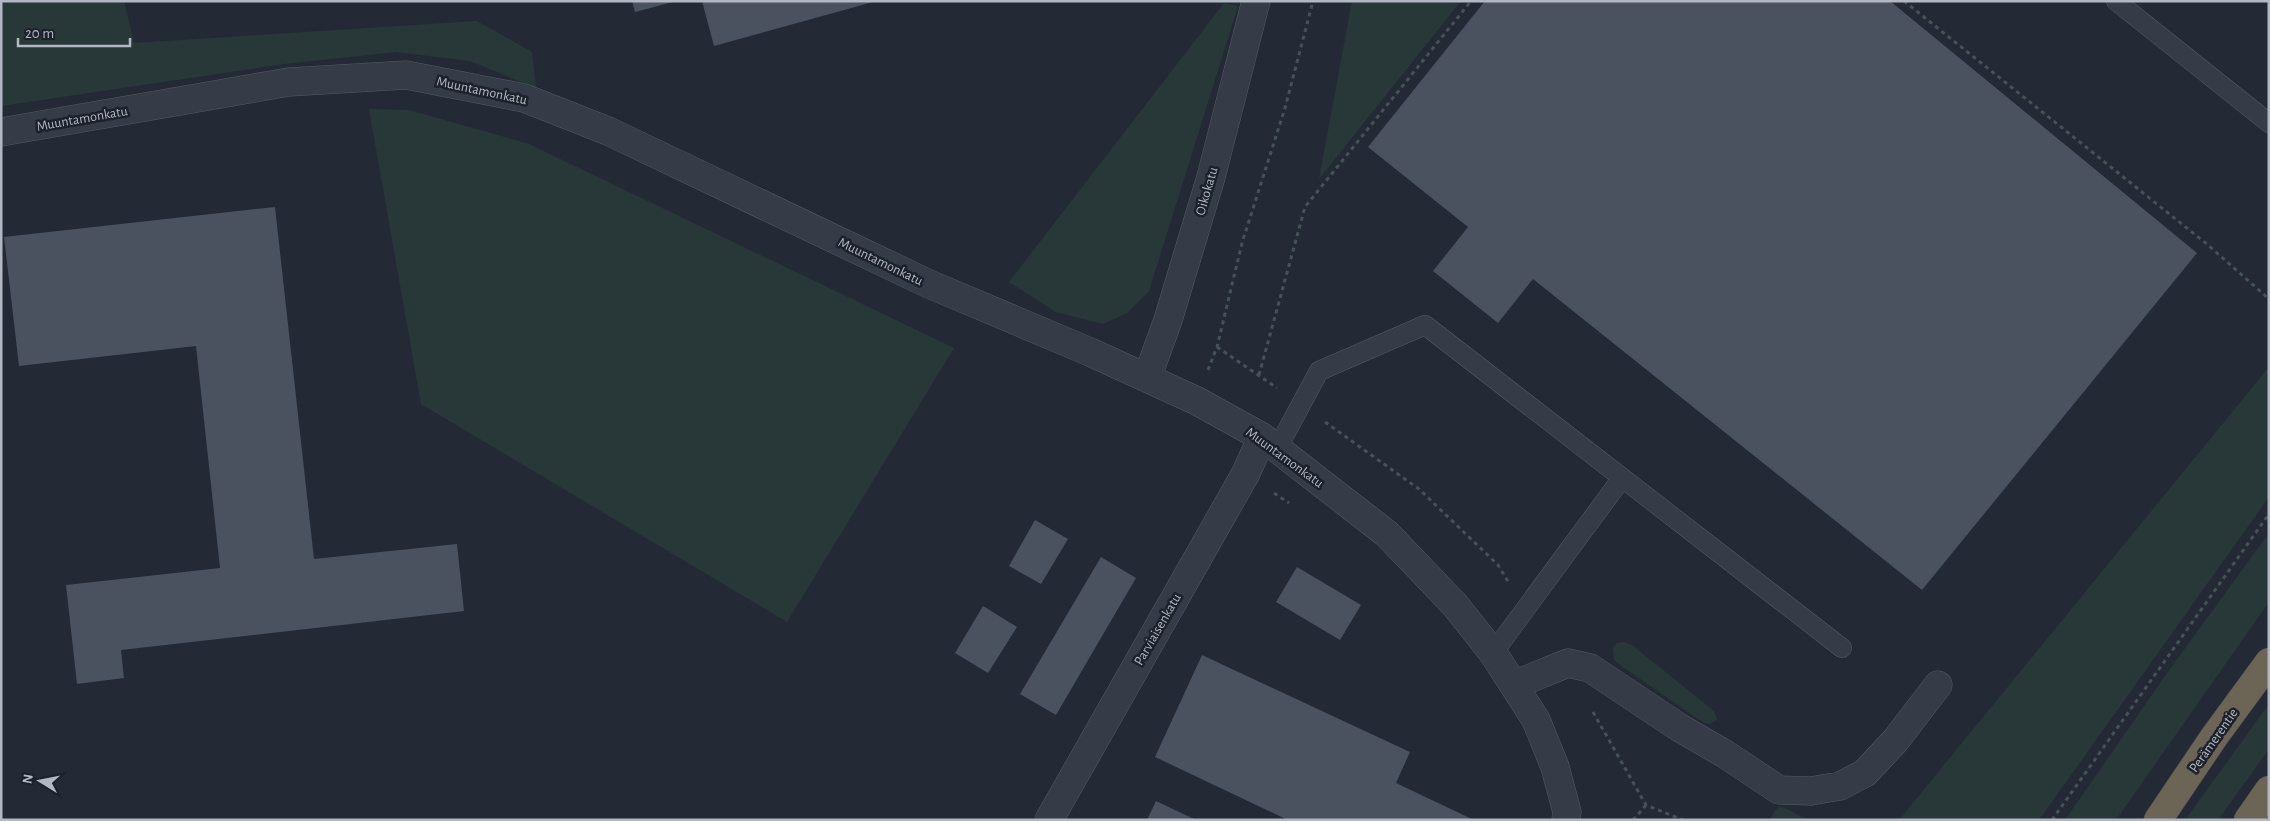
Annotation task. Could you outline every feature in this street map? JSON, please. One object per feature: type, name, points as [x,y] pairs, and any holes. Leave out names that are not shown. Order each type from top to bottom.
[{"type":"highway","name":"Perämerentie","points":[[2158,820],[2214,737],[2269,662]]},
{"type":"highway","points":[[2248,820],[2269,790]]},
{"type":"street","name":"Oikokatu","points":[[1147,378],[1168,320],[1211,177],[1256,1]]},
{"type":"street","name":"Muuntamonkatu","points":[[1,132],[290,82],[406,75],[471,86],[524,98],[608,131],[929,284],[1090,352],[1197,401],[1270,443],[1387,534],[1455,605],[1492,653],[1536,720],[1555,767],[1567,812],[1566,820]]},
{"type":"street","name":"Parviaisenkatu","points":[[1049,820],[1246,473],[1270,443]]},
{"type":"street","points":[[1514,685],[1568,663],[1590,668],[1680,728],[1725,754],[1779,790],[1811,791],[1840,786],[1865,773],[1895,741],[1938,685]]},
{"type":"lane","points":[[2116,1],[2269,123]]},
{"type":"lane","points":[[1270,443],[1319,371],[1425,325],[1842,648]]},
{"type":"lane","points":[[1492,653],[1622,478]]},
{"type":"path","points":[[1197,401],[1217,347],[1242,244],[1286,108],[1313,1]]},
{"type":"path","points":[[1259,376],[1305,207],[1472,1]]},
{"type":"path","points":[[1904,1],[2208,245],[2269,298]]},
{"type":"path","points":[[1246,473],[1293,507]]},
{"type":"path","points":[[2052,820],[2269,514]]},
{"type":"path","points":[[1633,820],[1646,805],[1683,820]]},
{"type":"shaded area","points":[[1,1],[124,1],[134,43],[477,21],[532,52],[536,88],[470,61],[396,52],[284,64],[1,106]]},
{"type":"shaded area","points":[[1352,1],[1461,1],[1319,179]]},
{"type":"shaded area","points":[[1224,3],[1238,6],[1149,291],[1127,313],[1103,324],[1056,312],[1009,282]]},
{"type":"shaded area","points":[[369,109],[409,110],[529,144],[954,348],[787,622],[421,404]]},
{"type":"shaded area","points":[[2269,367],[2269,497],[2039,820],[1899,820]]},
{"type":"shaded area","points":[[2269,533],[2269,602],[2116,820],[2065,820],[2165,676]]},
{"type":"shaded area","points":[[1624,642],[1632,645],[1714,711],[1717,720],[1709,724],[1701,721],[1614,660],[1613,648],[1617,643]]},
{"type":"shaded area","points":[[2269,704],[2269,749],[2218,820],[2185,820]]},
{"type":"shaded area","points":[[1779,807],[1785,808],[1808,820],[1770,820]]},
{"type":"building","points":[[632,1],[672,1],[673,2],[635,12]]},
{"type":"building","points":[[702,1],[873,1],[873,2],[714,46]]},
{"type":"building","points":[[1485,1],[1890,1],[2197,253],[1922,590],[1533,279],[1498,323],[1433,271],[1468,227],[1368,147]]},
{"type":"building","points":[[275,207],[314,559],[457,544],[464,611],[121,650],[124,678],[77,684],[66,585],[220,568],[196,346],[19,366],[4,237]]},
{"type":"building","points":[[1035,520],[1068,539],[1041,584],[1009,566]]},
{"type":"building","points":[[1101,557],[1136,578],[1056,715],[1020,694]]},
{"type":"building","points":[[1297,567],[1361,605],[1340,640],[1276,602]]},
{"type":"building","points":[[983,606],[1017,627],[988,673],[955,653]]},
{"type":"building","points":[[1202,655],[1410,752],[1396,783],[1474,820],[1288,820],[1155,757]]},
{"type":"building","points":[[1156,801],[1196,820],[1147,820]]}]
